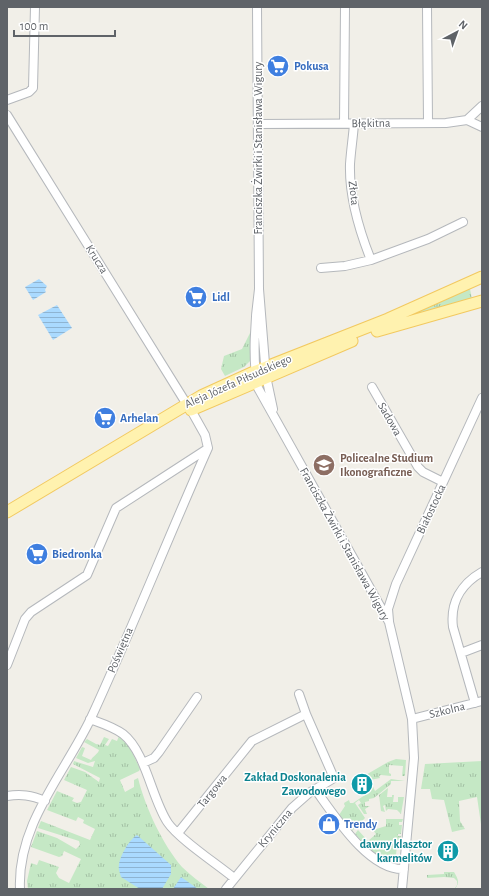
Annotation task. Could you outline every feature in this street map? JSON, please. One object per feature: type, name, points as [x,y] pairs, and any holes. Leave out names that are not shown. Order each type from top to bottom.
[{"type":"main road","name":"Aleja Józefa Piłsudskiego","points":[[7,512],[189,407],[482,277]]},
{"type":"main road","name":"Aleja Józefa Piłsudskiego","points":[[261,374],[388,327],[482,301]]},
{"type":"main road","name":"Aleja Józefa Piłsudskiego","points":[[7,519],[189,407]]},
{"type":"street","points":[[7,100],[30,92],[33,88],[36,7]]},
{"type":"street","name":"Franciszka Żwirki i Stanisława Wigury","points":[[258,7],[260,392],[389,622],[412,719],[414,758],[402,889]]},
{"type":"street","points":[[344,123],[345,7]]},
{"type":"street","points":[[427,7],[428,122]]},
{"type":"street","points":[[467,120],[482,106]]},
{"type":"street","name":"Krucza","points":[[7,115],[189,407]]},
{"type":"street","name":"Błękitna","points":[[258,124],[354,124],[467,120],[482,127]]},
{"type":"street","name":"Złota","points":[[354,124],[350,165],[354,201],[360,234],[371,260]]},
{"type":"street","points":[[321,268],[345,266],[371,260],[428,239],[463,222]]},
{"type":"street","name":"Sadowa","points":[[372,387],[418,467],[423,472],[443,482]]},
{"type":"street","name":"Białostocka","points":[[389,622],[388,608],[390,599],[482,398]]},
{"type":"street","points":[[7,665],[25,619],[31,612],[88,575],[116,508],[208,448],[205,435],[189,407]]},
{"type":"street","name":"Poświętna","points":[[20,889],[21,864],[24,847],[31,828],[90,719],[208,448]]},
{"type":"street","points":[[478,702],[453,627],[452,615],[454,603],[468,582],[482,572]]},
{"type":"street","points":[[461,653],[482,645]]},
{"type":"street","points":[[299,694],[306,714]]},
{"type":"street","points":[[142,763],[154,758],[160,752],[197,697]]},
{"type":"street","name":"Szkolna","points":[[412,719],[478,702]]},
{"type":"street","name":"Kryniczna","points":[[226,889],[282,818],[315,789],[334,778],[306,714]]},
{"type":"street","name":"Targowa","points":[[178,833],[252,741],[306,714]]},
{"type":"street","points":[[90,719],[125,735],[142,763],[164,816],[172,828],[234,878]]},
{"type":"street","points":[[315,789],[339,821],[370,856],[390,867],[404,869]]},
{"type":"street","points":[[7,796],[21,794],[33,796],[45,801]]},
{"type":"green space","points":[[470,289],[472,299],[406,316]]},
{"type":"green space","points":[[251,331],[251,360],[244,367],[225,376],[221,369],[224,356],[242,349]]},
{"type":"green space","points":[[119,736],[129,745],[140,769],[139,771],[120,780],[125,792],[134,787],[134,780],[138,778],[150,813],[168,848],[182,867],[209,889],[28,889],[27,881],[31,863],[37,865],[39,860],[59,867],[56,873],[59,878],[69,883],[81,859],[64,851],[62,856],[59,857],[31,847],[37,831],[57,838],[76,849],[80,845],[79,841],[38,828],[41,821],[90,840],[95,829],[83,823],[84,820],[78,817],[76,821],[47,810],[57,791],[74,798],[72,801],[77,803],[81,802],[87,790],[64,780],[71,767],[85,772],[99,782],[100,778],[73,764],[74,761],[93,767],[95,761],[88,763],[76,758],[82,747],[85,748],[82,756],[91,760],[99,750],[84,742],[87,739],[100,745],[104,737],[109,739],[105,745],[108,746],[112,739],[117,741]]},
{"type":"green space","points":[[396,759],[406,760],[405,776],[402,776],[403,766],[389,765],[389,773],[391,776],[381,775],[379,776],[380,778],[370,780],[375,791],[391,779],[405,781],[391,781],[391,784],[374,798],[365,802],[365,806],[370,806],[365,809],[367,814],[364,814],[358,805],[361,803],[359,800],[355,803],[365,818],[352,831],[339,815],[345,806],[344,803],[349,800],[350,803],[353,803],[371,791],[364,776]]},
{"type":"green space","points":[[482,761],[482,831],[477,797],[459,801],[460,821],[465,829],[452,832],[444,800],[432,799],[430,789],[421,789],[425,764]]},
{"type":"green space","points":[[388,788],[387,797],[392,797],[392,795],[394,795],[393,802],[398,802],[398,797],[404,797],[401,814],[397,810],[388,809],[386,811],[385,805],[383,806],[385,812],[381,811],[379,795]]},
{"type":"green space","points":[[386,819],[403,819],[402,822],[399,822],[399,825],[402,825],[401,834],[398,834],[398,836],[401,836],[400,844],[397,845],[395,865],[376,856],[355,834],[358,830],[368,841],[376,834],[373,830],[386,826]]},
{"type":"green space","points":[[444,872],[454,872],[458,880],[458,884],[455,889],[446,889],[455,888],[457,881],[454,878],[427,878],[427,875],[444,874]]},
{"type":"water","points":[[39,279],[47,286],[45,290],[46,292],[33,300],[25,287]]},
{"type":"water","points":[[57,305],[72,328],[53,340],[38,315]]},
{"type":"water","points":[[137,835],[171,865],[171,874],[162,889],[140,889],[121,877],[119,866],[121,857],[125,848]]},
{"type":"water","points":[[181,877],[198,889],[173,889]]},
{"type":"place","name":"Pokusa","points":[[278,66]]},
{"type":"place","name":"Lidl","points":[[196,297]]},
{"type":"place","name":"Arhelan","points":[[105,418]]},
{"type":"place","name":"Policealne Studium Ikonograficzne","points":[[324,465]]},
{"type":"place","name":"Biedronka","points":[[37,554]]},
{"type":"place","name":"Zakład Doskonalenia Zawodowego","points":[[362,784]]},
{"type":"place","name":"Trendy","points":[[329,824]]},
{"type":"place","name":"dawny klasztor karmelitów","points":[[448,851]]}]
